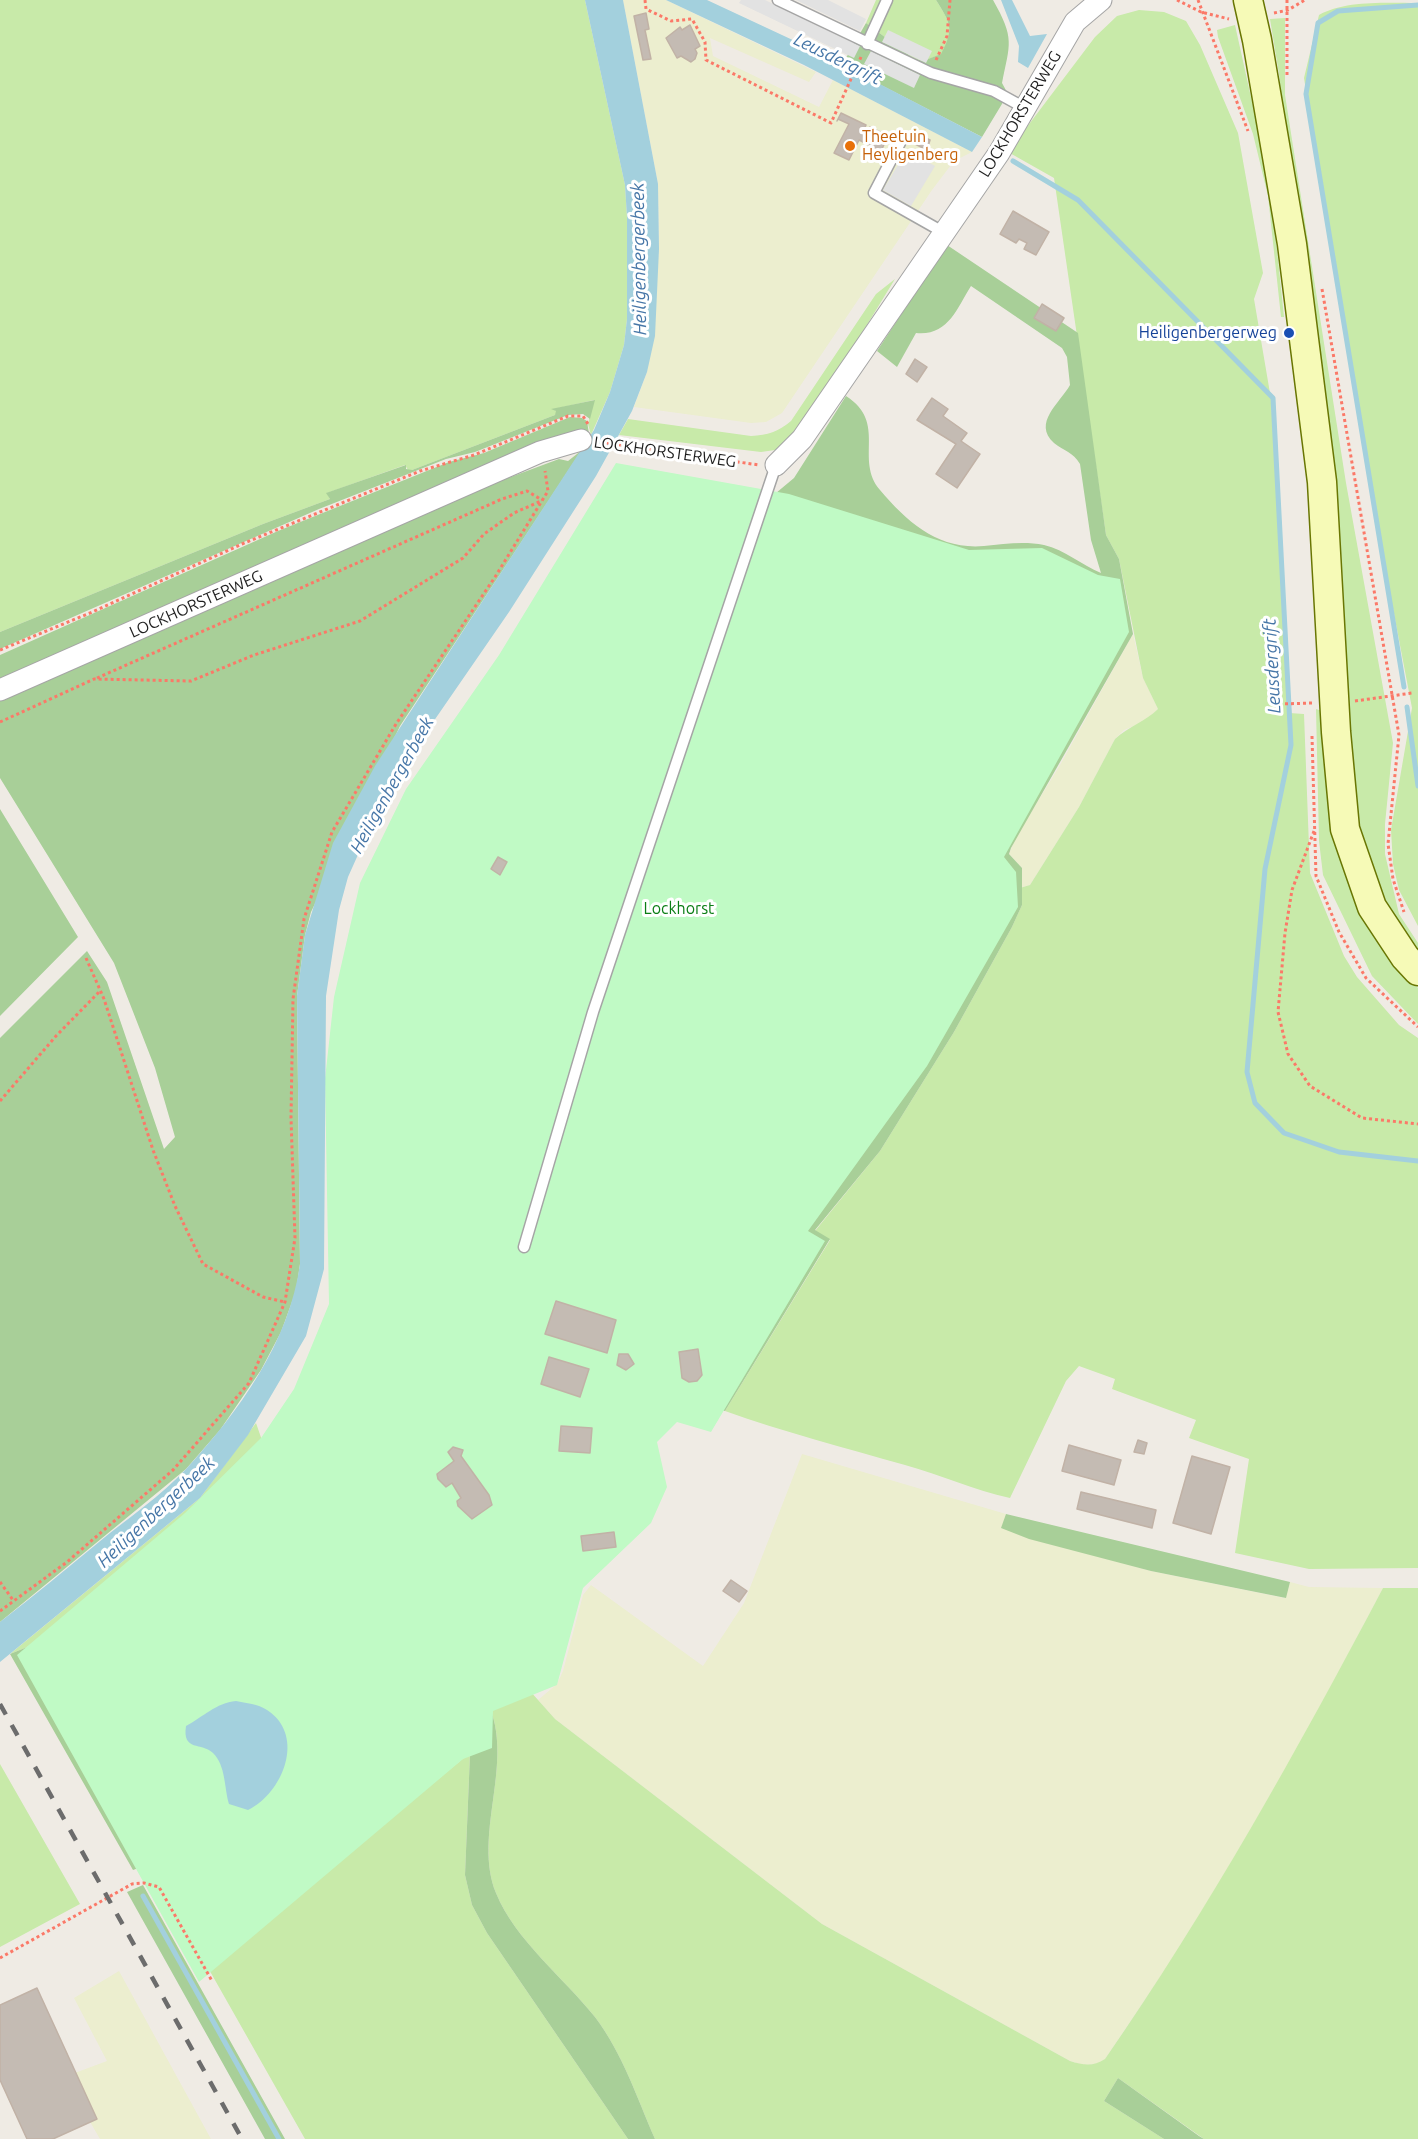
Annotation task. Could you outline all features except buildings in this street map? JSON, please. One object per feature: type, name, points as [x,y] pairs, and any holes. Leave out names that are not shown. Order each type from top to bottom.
[{"type":"main road","points":[[1248,0],[1292,244],[1322,482],[1345,829],[1372,907],[1405,957],[1418,971]]},
{"type":"street","name":"LOCKHORSTERWEG","points":[[776,465],[802,439],[999,153],[1075,22],[1101,0]]},
{"type":"street","name":"LOCKHORSTERWEG","points":[[0,690],[540,452],[583,440]]},
{"type":"lane","points":[[778,0],[931,73],[994,91],[1025,108]]},
{"type":"lane","points":[[867,44],[887,0]]},
{"type":"lane","points":[[902,139],[874,193],[943,232]]},
{"type":"lane","points":[[524,1247],[593,1012],[776,465]]},
{"type":"path","points":[[645,0],[646,9],[671,21],[692,19],[705,42],[706,60],[831,123],[856,68]]},
{"type":"path","points":[[931,73],[947,36],[950,0]]},
{"type":"path","points":[[1198,0],[1250,137]]},
{"type":"path","points":[[1287,0],[1287,79]]},
{"type":"path","points":[[1288,10],[1305,0]]},
{"type":"path","points":[[1322,289],[1399,735],[1388,844],[1393,879],[1408,917]]},
{"type":"path","points":[[0,650],[336,505],[420,471],[474,455],[568,416],[575,415],[587,419],[589,428],[583,440]]},
{"type":"path","name":"LOCKHORSTERWEG","points":[[583,440],[695,457],[776,465]]},
{"type":"path","points":[[0,1611],[68,1562],[173,1470],[199,1443],[249,1383],[285,1302],[295,1238],[291,1118],[293,999],[304,919],[332,832],[396,724],[495,577],[548,491],[540,452]]},
{"type":"path","points":[[0,722],[502,499],[527,491],[542,500]]},
{"type":"path","points":[[94,679],[191,681],[254,655],[360,621],[463,558],[484,534],[514,513],[542,500]]},
{"type":"path","points":[[1310,692],[1311,704]]},
{"type":"path","points":[[1279,704],[1299,704]]},
{"type":"path","points":[[1311,726],[1316,876],[1340,932],[1366,978],[1418,1027]]},
{"type":"path","points":[[1315,829],[1293,890],[1285,933],[1278,1012],[1288,1054],[1310,1086],[1362,1118],[1418,1124]]},
{"type":"path","points":[[86,958],[100,991],[153,1150],[175,1206],[203,1264],[263,1297],[285,1302]]},
{"type":"path","points":[[0,1101],[56,1036],[100,991]]},
{"type":"path","points":[[0,1582],[14,1600]]},
{"type":"path","points":[[0,1958],[132,1884],[144,1883],[159,1887],[212,1981]]},
{"type":"green space","points":[[0,0],[585,0],[625,185],[627,217],[627,319],[624,345],[610,392],[591,435],[588,424],[594,400],[554,409],[557,412],[555,415],[412,470],[408,470],[405,465],[327,493],[330,499],[263,524],[0,632]]},
{"type":"green space","points":[[623,0],[666,0],[816,72],[809,82],[710,38],[713,56],[819,107],[833,80],[972,152],[954,161],[932,190],[782,413],[766,422],[751,423],[634,407],[647,372],[659,249],[658,184]]},
{"type":"green space","points":[[876,0],[936,0],[945,14],[950,32],[942,54],[923,61],[913,58],[866,23]]},
{"type":"green space","points":[[936,0],[993,0],[1005,24],[1009,41],[1002,83],[1008,94],[982,137],[842,65],[866,23],[913,58],[923,61],[941,54],[948,38],[949,26]]},
{"type":"green space","points":[[1418,3],[1418,926],[1399,890],[1393,864],[1391,830],[1412,708],[1370,488],[1304,78],[1319,15],[1329,10],[1354,5]]},
{"type":"green space","points":[[1139,10],[1164,12],[1186,21],[1200,45],[1238,133],[1263,273],[1254,299],[1271,399],[1289,713],[1304,714],[1310,873],[1344,956],[1357,977],[1399,1025],[1418,1038],[1418,1568],[1309,1569],[1235,1553],[1249,1459],[1189,1438],[1196,1420],[1112,1389],[1115,1379],[1079,1366],[1066,1381],[1010,1498],[725,1411],[830,1240],[815,1231],[880,1151],[954,1032],[1012,927],[1022,905],[1020,888],[1030,885],[1079,807],[1115,739],[1158,709],[1143,678],[1119,559],[1106,535],[1054,178],[1008,152],[1095,37],[1117,16]]},
{"type":"green space","points":[[1285,18],[1285,95],[1346,483],[1393,743],[1385,824],[1385,854],[1399,914],[1418,943],[1418,953],[1385,905],[1357,826],[1279,74],[1270,19]]},
{"type":"green space","points":[[1235,25],[1270,183],[1284,317],[1281,317],[1268,196],[1253,134],[1218,37],[1217,30]]},
{"type":"green space","points":[[947,245],[1078,333],[1106,535],[1119,559],[1133,634],[1011,848],[1009,854],[1022,868],[1022,905],[1012,927],[954,1032],[880,1151],[815,1230],[830,1239],[725,1411],[688,1399],[776,493],[794,478],[846,396],[858,407],[865,418],[873,478],[880,490],[913,523],[939,539],[953,544],[968,546],[1022,543],[1044,545],[1059,550],[1101,573],[1091,540],[1080,464],[1071,454],[1054,443],[1048,436],[1046,428],[1050,413],[1070,385],[1067,357],[1062,348],[971,286],[944,326],[927,333],[916,333],[897,367],[877,351]]},
{"type":"green space","points":[[895,279],[802,431],[782,449],[761,452],[619,435],[628,419],[751,436],[768,434],[782,428],[791,421],[876,294]]},
{"type":"green space","points":[[595,400],[590,419],[583,414],[568,415],[475,452],[446,459],[319,509],[0,649],[0,632],[263,524],[330,499],[326,493],[406,465],[406,469],[412,470],[555,415],[556,411],[551,409]]},
{"type":"green space","points":[[570,417],[587,421],[589,434],[0,679],[0,655],[278,531],[449,462],[484,453]]},
{"type":"green space","points":[[582,450],[400,726],[311,912],[305,935],[297,996],[300,1264],[296,1291],[281,1332],[261,1370],[220,1430],[186,1469],[0,1622],[0,1038],[87,951],[107,982],[164,1149],[175,1137],[155,1068],[114,963],[0,778],[0,698],[500,481],[559,459],[568,461]]},
{"type":"green space","name":"Lockhorst","points":[[616,463],[789,494],[969,550],[1042,548],[1098,575],[1120,579],[1129,632],[1004,857],[1016,872],[1018,907],[927,1066],[808,1231],[825,1241],[711,1432],[677,1422],[657,1442],[667,1487],[651,1523],[583,1588],[557,1685],[493,1711],[492,1748],[463,1759],[199,1982],[17,1655],[185,1513],[261,1438],[294,1389],[329,1304],[325,1079],[334,997],[360,883],[406,789],[499,655]]},
{"type":"green space","points":[[1133,634],[1143,678],[1158,709],[1146,721],[1124,730],[1115,739],[1079,807],[1030,885],[1020,888],[1022,868],[1009,854],[1016,837],[1060,765]]},
{"type":"green space","points":[[1316,709],[1322,711],[1360,908],[1378,942],[1418,988],[1418,1024],[1372,976],[1323,875],[1319,841]]},
{"type":"green space","points":[[0,809],[78,937],[0,1016]]},
{"type":"green space","points":[[256,1423],[283,1501],[522,1682],[555,1719],[822,1924],[1070,2061],[1084,2064],[1092,2064],[1105,2059],[1180,1945],[1251,1828],[1383,1588],[1418,1588],[1418,2139],[1204,2139],[1118,2078],[1104,2101],[1164,2139],[655,2139],[629,2076],[605,2031],[583,2002],[515,1927],[496,1893],[490,1871],[489,1848],[497,1754],[496,1731],[490,1708],[67,1631],[10,1654],[200,1498]]},
{"type":"green space","points":[[802,1454],[1006,1514],[1002,1528],[1151,1571],[1285,1598],[1290,1582],[1309,1587],[1383,1588],[1296,1753],[1185,1940],[1105,2059],[1098,2064],[1083,2065],[1070,2061],[822,1924],[555,1719],[538,1700],[557,1684],[563,1671],[583,1595],[591,1585],[703,1666],[744,1603]]},
{"type":"green space","points":[[1006,1514],[1290,1582],[1286,1598],[1151,1571],[1029,1539],[1001,1528]]},
{"type":"green space","points":[[67,1631],[490,1708],[496,1731],[497,1754],[489,1848],[490,1871],[496,1893],[515,1927],[583,2002],[605,2031],[629,2076],[655,2139],[628,2139],[487,1933],[472,1905],[465,1875],[470,1754],[133,1870],[10,1654]]},
{"type":"green space","points":[[470,1753],[465,1875],[472,1905],[487,1933],[628,2139],[305,2139],[207,1966]]},
{"type":"green space","points":[[0,1764],[80,1904],[0,1947]]},
{"type":"green space","points":[[143,1885],[285,2139],[265,2139],[127,1892]]},
{"type":"green space","points":[[119,1971],[211,2139],[100,2139],[64,2077],[107,2061],[74,1998]]},
{"type":"green space","points":[[1118,2078],[1204,2139],[1164,2139],[1104,2101]]},
{"type":"shaded area","points":[[741,0],[765,0],[860,46],[854,58],[739,3]]},
{"type":"shaded area","points":[[796,0],[828,0],[866,19],[860,31]]},
{"type":"shaded area","points":[[888,30],[932,51],[926,63],[882,42]]},
{"type":"shaded area","points":[[871,51],[920,75],[914,88],[864,64]]},
{"type":"shaded area","points":[[907,150],[935,166],[911,206],[883,190]]},
{"type":"water","name":"Heiligenbergerbeek","points":[[585,0],[623,0],[658,184],[659,249],[655,336],[647,372],[632,411],[596,476],[509,612],[420,741],[374,819],[348,877],[339,910],[326,996],[324,1269],[306,1336],[248,1435],[200,1498],[0,1662],[0,1622],[155,1497],[187,1468],[243,1399],[273,1348],[285,1321],[300,1264],[297,996],[305,935],[333,843],[375,766],[594,430],[610,392],[624,345],[627,319],[625,185]]},
{"type":"water","points":[[666,0],[707,0],[812,49],[982,137],[972,152],[804,65]]},
{"type":"water","points":[[1001,0],[1012,0],[1030,36],[1047,34],[1028,68],[1018,62],[1019,46]]},
{"type":"water","points":[[236,1701],[263,1708],[279,1721],[286,1734],[288,1749],[280,1778],[260,1802],[248,1810],[229,1804],[222,1770],[217,1758],[209,1750],[190,1743],[186,1734],[186,1726],[216,1707]]},
{"type":"waterway","points":[[1404,687],[1306,94],[1318,23],[1338,11],[1418,5]]},
{"type":"waterway","name":"Leusdergrift","points":[[1013,161],[1078,200],[1273,398],[1291,745],[1265,869],[1247,1072],[1255,1103],[1284,1133],[1339,1152],[1418,1161]]},
{"type":"waterway","points":[[1407,707],[1418,786]]},
{"type":"waterway","points":[[143,1896],[279,2139]]},
{"type":"railway","points":[[0,1704],[242,2139]]},
{"type":"place","name":"Theetuin Heyligenberg","points":[[850,146]]},
{"type":"place","name":"Heiligenbergerweg","points":[[1289,333]]}]
